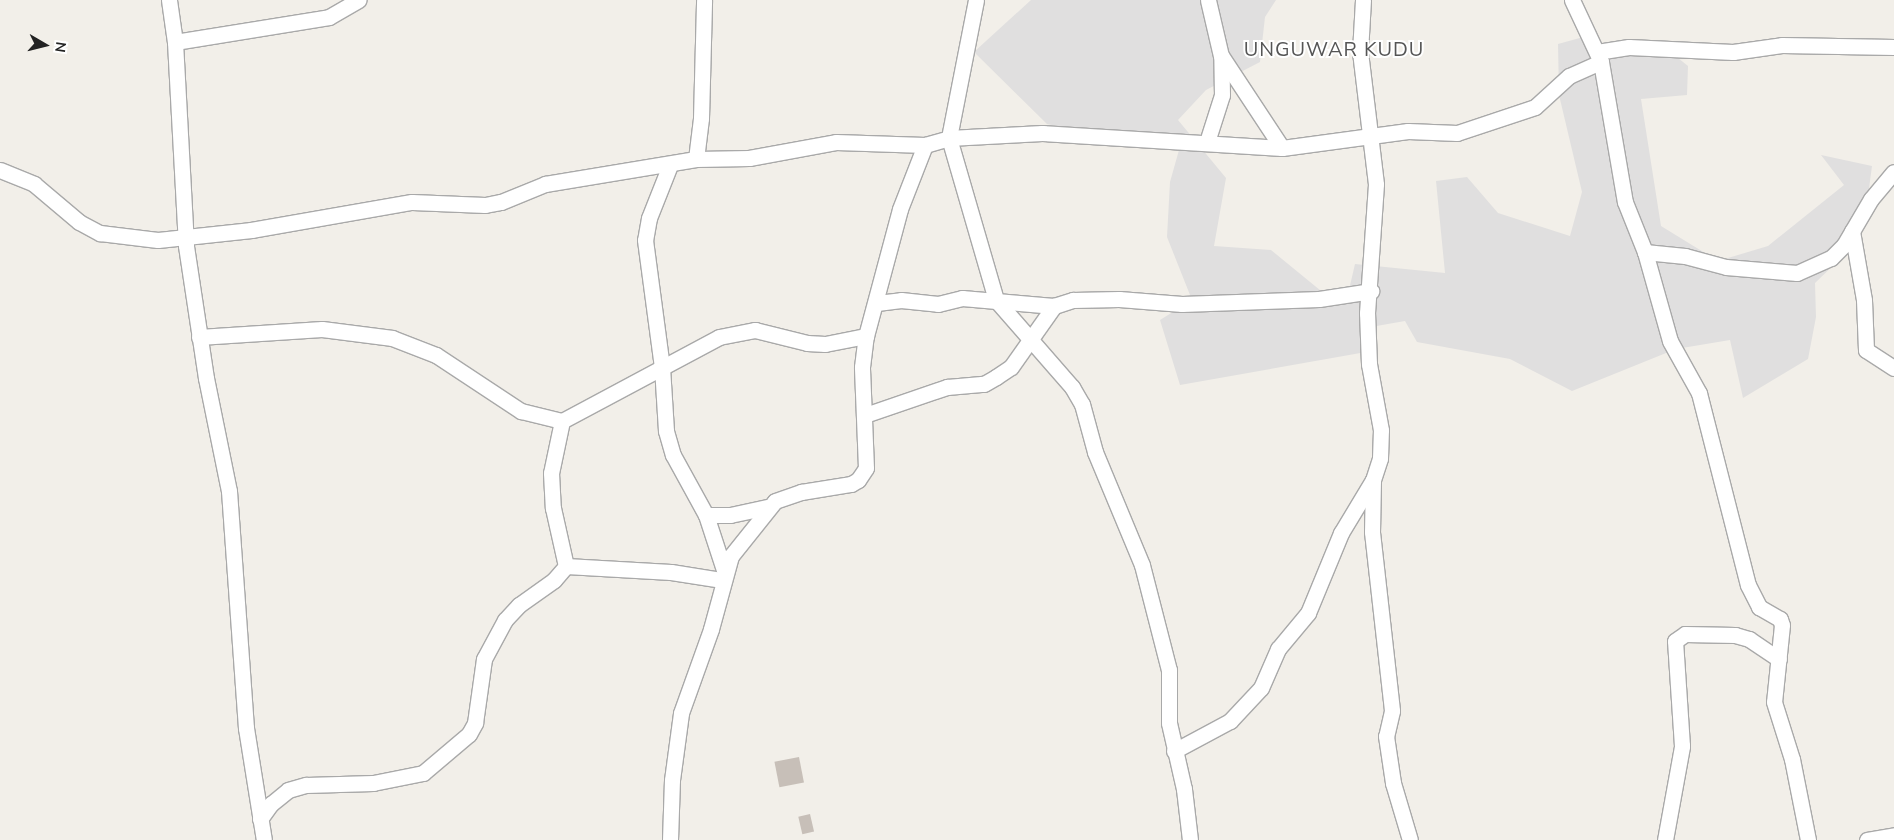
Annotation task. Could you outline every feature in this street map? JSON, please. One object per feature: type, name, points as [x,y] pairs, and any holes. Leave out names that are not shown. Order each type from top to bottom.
[{"type":"street","points":[[169,0],[175,42],[185,238],[199,337],[229,491],[246,728],[264,840]]},
{"type":"street","points":[[175,42],[329,17],[359,0]]},
{"type":"street","points":[[696,159],[701,118],[704,0]]},
{"type":"street","points":[[976,0],[949,138],[996,300],[1072,387],[1082,404],[1095,452],[1142,565],[1169,670],[1169,723],[1184,789],[1190,840]]},
{"type":"street","points":[[1207,142],[1222,95],[1221,56],[1208,0]]},
{"type":"street","points":[[1174,751],[1230,721],[1261,688],[1278,649],[1308,613],[1341,533],[1373,480],[1380,458],[1381,430],[1368,364],[1367,313],[1371,291],[1376,184],[1360,52],[1362,0]]},
{"type":"street","points":[[1572,0],[1599,57],[1625,202],[1645,252],[1670,341],[1698,393],[1748,584],[1759,607],[1780,619],[1782,625],[1774,702],[1792,759],[1808,840]]},
{"type":"street","points":[[0,170],[34,184],[79,222],[100,233],[158,240],[185,238],[412,202],[485,205],[501,202],[545,184],[670,165],[696,159],[749,158],[836,142],[924,145],[949,138],[1042,133],[1282,148],[1371,138],[1408,131],[1457,133],[1513,117],[1543,101],[1569,76],[1599,57],[1629,47],[1733,52],[1782,45],[1894,47]]},
{"type":"street","points":[[1221,56],[1282,148]]},
{"type":"street","points":[[706,515],[730,515],[768,507],[801,492],[858,480],[866,468],[868,455],[862,367],[866,336],[877,303],[900,209],[924,145]]},
{"type":"street","points":[[670,165],[649,218],[645,240],[662,367],[666,431],[673,455],[706,515],[723,577]]},
{"type":"street","points":[[1645,252],[1686,256],[1726,267],[1797,273],[1831,258],[1852,232],[1881,185],[1894,172]]},
{"type":"street","points":[[1852,232],[1864,300],[1866,350],[1894,368]]},
{"type":"street","points":[[877,303],[901,300],[938,304],[962,298],[1054,306],[1094,299],[1182,304],[1319,299],[1351,296],[1371,291]]},
{"type":"street","points":[[864,416],[947,387],[984,384],[1011,367],[1054,306]]},
{"type":"street","points":[[199,337],[322,329],[392,338],[436,355],[521,411],[562,421],[719,337],[755,330],[807,343],[842,342],[866,336]]},
{"type":"street","points":[[562,421],[551,473],[553,508],[566,566]]},
{"type":"street","points":[[1373,480],[1372,532],[1392,711],[1386,736],[1393,783],[1410,840]]},
{"type":"street","points":[[670,840],[672,780],[681,713],[711,628],[723,577],[731,556],[768,507]]},
{"type":"street","points":[[260,819],[271,804],[288,790],[306,785],[373,783],[423,773],[469,734],[475,723],[484,659],[505,620],[519,605],[554,580],[566,566]]},
{"type":"street","points":[[566,566],[723,577]]},
{"type":"street","points":[[1666,840],[1682,746],[1675,640],[1686,634],[1735,635],[1749,639],[1779,659]]},
{"type":"street","points":[[1867,840],[1894,835]]},
{"type":"shaded area","points":[[1031,0],[1276,0],[1265,17],[1260,62],[1206,90],[1178,120],[1226,178],[1214,246],[1271,250],[1326,295],[1348,294],[1355,264],[1445,273],[1436,181],[1467,177],[1498,213],[1570,236],[1582,192],[1559,95],[1558,44],[1587,36],[1620,55],[1663,46],[1688,66],[1687,95],[1641,99],[1661,226],[1718,261],[1768,246],[1844,185],[1821,155],[1872,166],[1866,211],[1845,254],[1815,283],[1816,317],[1808,359],[1743,398],[1730,340],[1676,349],[1572,391],[1510,359],[1417,342],[1405,321],[1365,328],[1366,352],[1180,385],[1160,320],[1192,300],[1167,237],[1170,182],[1179,150],[1047,124],[974,52]]},
{"type":"building","points":[[799,757],[804,783],[779,787],[774,762]]},
{"type":"building","points":[[810,814],[814,832],[802,834],[798,817]]},
{"type":"district","name":"UNGUWAR KUDU","points":[[1334,49]]}]
